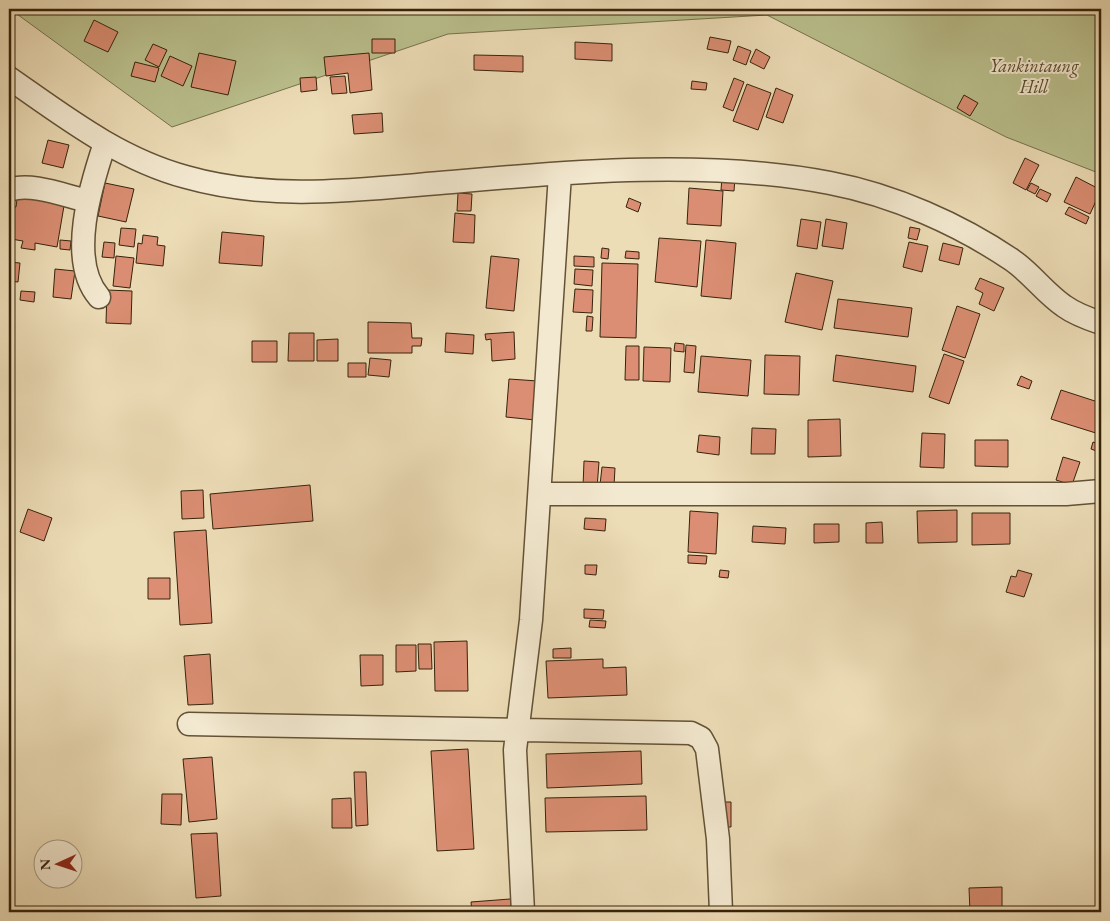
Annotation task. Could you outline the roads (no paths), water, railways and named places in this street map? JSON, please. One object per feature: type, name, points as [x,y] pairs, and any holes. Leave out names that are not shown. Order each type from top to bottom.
[{"type":"street","points":[[9,78],[105,143],[128,156],[185,177],[213,184],[292,193],[344,192],[560,174],[629,171],[719,172],[831,183],[914,209],[962,232],[1013,261],[1065,307],[1101,323]]},
{"type":"street","points":[[99,297],[90,285],[84,268],[90,186],[105,143]]},
{"type":"street","points":[[523,912],[515,750],[532,620],[560,174]]},
{"type":"street","points":[[9,190],[19,188],[36,189],[88,201]]},
{"type":"street","points":[[540,494],[1066,494],[1101,491]]},
{"type":"street","points":[[189,724],[399,726],[518,731],[691,733],[701,738],[707,749],[718,840],[721,912]]},
{"type":"park label","name":"Yankintaung Hill","points":[[1034,75]]}]
